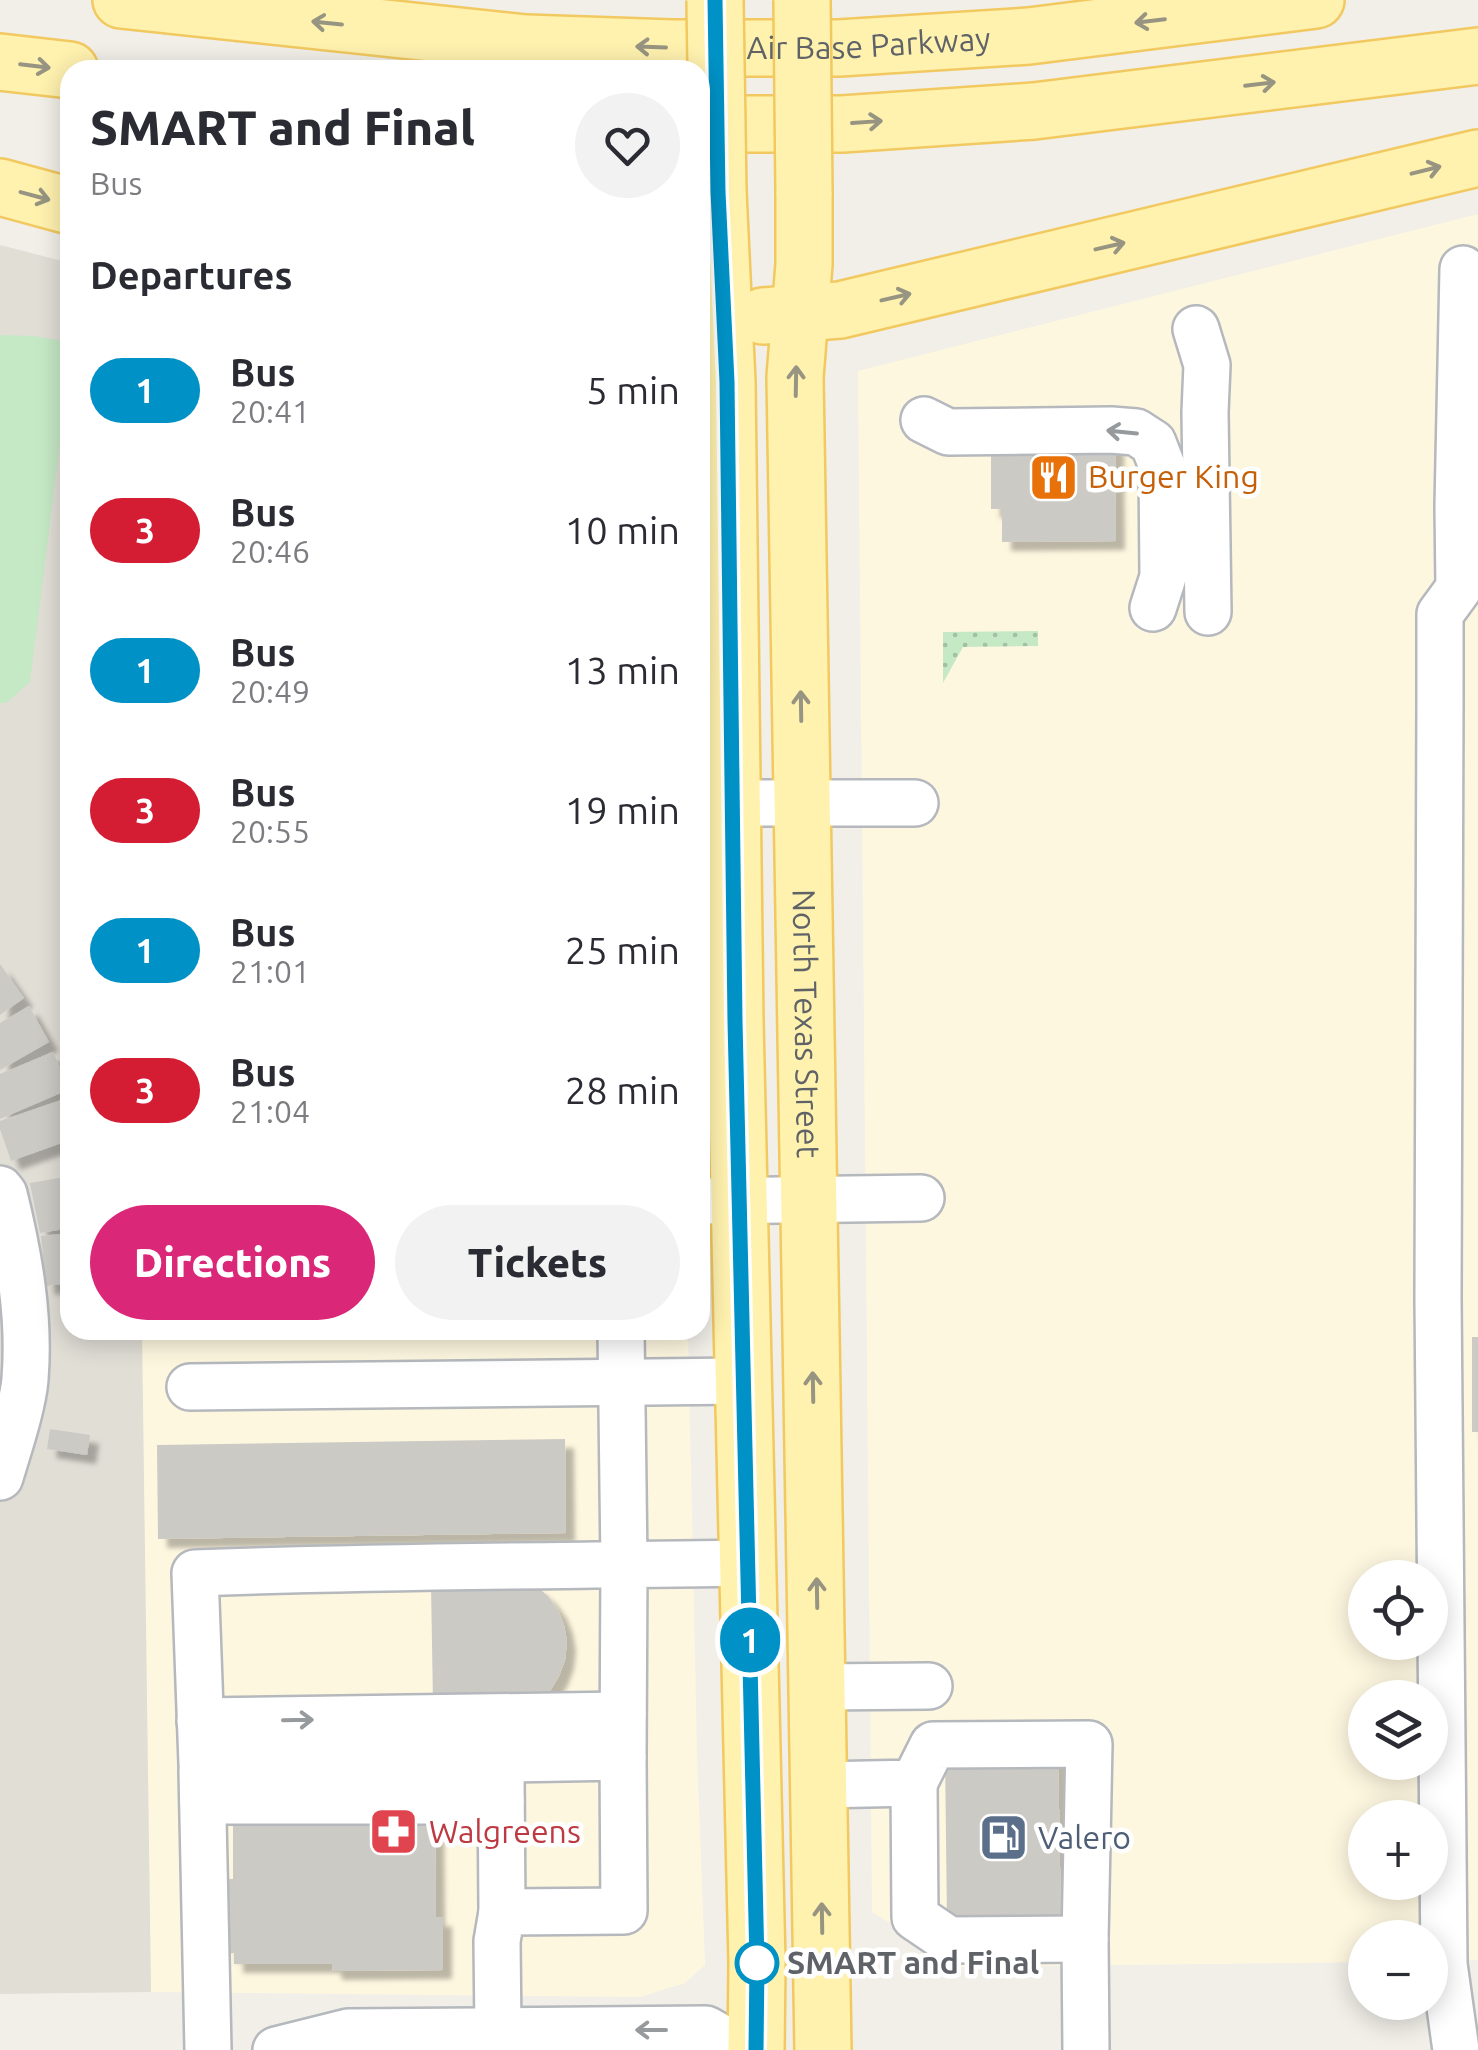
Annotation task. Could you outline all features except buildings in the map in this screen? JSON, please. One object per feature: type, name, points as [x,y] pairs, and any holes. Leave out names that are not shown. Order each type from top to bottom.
[{"type":"main road","name":"Air Base Parkway","points":[[120,0],[526,43],[839,48],[1030,36],[1316,0]]},
{"type":"main road","points":[[715,0],[718,192],[712,320],[727,401],[711,800],[717,919],[719,1201],[742,1381],[757,1944],[756,2050]]},
{"type":"main road","name":"North Texas Street","points":[[802,0],[804,264],[795,377],[823,2050]]},
{"type":"main road","points":[[710,124],[842,124],[1034,111],[1478,56]]},
{"type":"main road","points":[[0,62],[60,69]]},
{"type":"main road","points":[[712,320],[840,310],[1478,158]]},
{"type":"main road","points":[[0,186],[60,203]]},
{"type":"street","points":[[1456,2050],[1444,1964],[1438,1317],[1440,614],[1459,588],[1463,269]]},
{"type":"street","points":[[1196,329],[1207,365],[1204,412],[1208,612]]},
{"type":"street","points":[[924,420],[948,432],[1111,430],[1136,432],[1153,443],[1162,466],[1163,576],[1153,608]]},
{"type":"street","points":[[711,800],[915,802]]},
{"type":"street","points":[[0,1189],[18,1250],[26,1319],[25,1383],[0,1477]]},
{"type":"street","points":[[719,1201],[921,1198]]},
{"type":"street","points":[[502,1912],[624,1911],[620,1340]]},
{"type":"street","points":[[190,1387],[742,1381]]},
{"type":"street","points":[[208,2050],[195,1573],[748,1562]]},
{"type":"street","points":[[819,1687],[929,1686]]},
{"type":"street","points":[[202,1762],[623,1736]]},
{"type":"street","points":[[202,1762],[501,1780],[623,1736]]},
{"type":"street","points":[[1085,1939],[949,1940],[915,1917],[914,1783],[933,1745],[1088,1744],[1086,2050]]},
{"type":"street","points":[[498,2031],[501,1780]]},
{"type":"street","points":[[820,1786],[914,1783]]},
{"type":"street","points":[[276,2050],[348,2032],[706,2029],[743,2050]]},
{"type":"shaded area","points":[[1478,214],[1478,1960],[1448,1961],[1448,1920],[1348,1920],[1348,1962],[962,1967],[872,1912],[858,371]]},
{"type":"shaded area","points":[[0,245],[60,260],[60,1340],[142,1340],[151,1992],[0,1994]]},
{"type":"shaded area","points":[[141,1340],[688,1340],[705,1965],[685,1983],[640,1997],[151,1992]]},
{"type":"green space","points":[[0,335],[33,336],[60,340],[60,444],[30,682],[6,703],[0,703]]},
{"type":"green space","points":[[1038,631],[1038,646],[963,647],[943,683],[943,632]]},
{"type":"bus line","name":"1","points":[[715,0],[718,192],[727,382],[735,1021],[756,2050]]},
{"type":"place","name":"Burger King","points":[[1053,477]]},
{"type":"place","name":"Walgreens","points":[[394,1832]]},
{"type":"place","name":"Valero","points":[[1003,1838]]},
{"type":"place","name":"SMART and Final","points":[[757,1963]]}]
